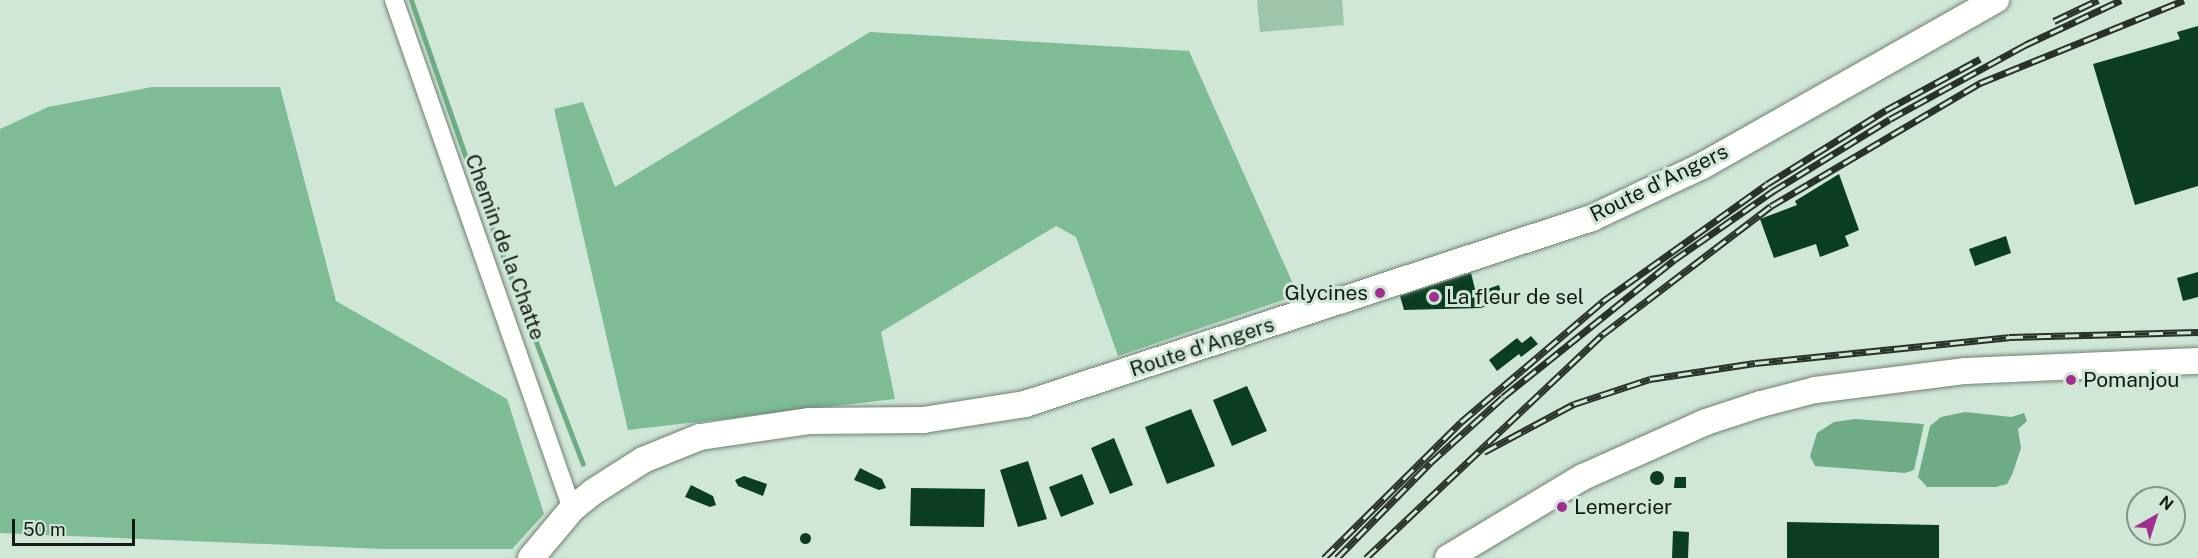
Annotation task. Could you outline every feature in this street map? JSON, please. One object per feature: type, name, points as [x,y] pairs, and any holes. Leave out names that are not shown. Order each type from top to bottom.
[{"type":"street","name":"Chemin de la Chatte","points":[[394,0],[572,509]]},
{"type":"street","name":"Route d'Angers","points":[[531,558],[572,509],[619,474],[700,437],[810,421],[954,417],[1025,404],[1592,218],[1702,166],[1996,0]]},
{"type":"street","points":[[1448,558],[1508,519],[1593,472],[1706,422],[1761,404],[1815,390],[1942,374],[2198,362]]},
{"type":"shaded area","points":[[1257,0],[1342,0],[1344,25],[1260,32]]},
{"type":"shaded area","points":[[870,32],[1189,51],[1298,295],[1118,356],[1076,237],[1056,226],[881,332],[895,399],[628,430],[554,109],[583,102],[615,187]]},
{"type":"shaded area","points":[[152,87],[280,87],[336,301],[507,399],[544,514],[512,549],[383,549],[0,533],[0,129],[48,107]]},
{"type":"shaded area","points":[[1965,412],[2011,417],[2024,413],[2027,421],[2018,429],[2021,448],[2012,475],[2007,484],[1996,487],[1927,487],[1918,477],[1930,426],[1941,417]]},
{"type":"shaded area","points":[[1855,419],[1924,424],[1914,470],[1905,473],[1815,466],[1810,456],[1817,433],[1834,422]]},
{"type":"building","points":[[2198,26],[2198,186],[2135,205],[2093,64],[2180,39],[2177,32]]},
{"type":"building","points":[[1839,174],[1859,230],[1845,236],[1849,246],[1820,257],[1816,244],[1774,258],[1760,219],[1797,205],[1795,201]]},
{"type":"building","points":[[2006,236],[2011,253],[1975,266],[1969,249]]},
{"type":"building","points":[[2198,272],[2198,297],[2183,301],[2177,278]]},
{"type":"building","points":[[1471,273],[1476,293],[1499,285],[1503,299],[1481,308],[1404,310],[1400,296]]},
{"type":"building","points":[[1531,336],[1538,344],[1521,357],[1519,354],[1497,371],[1489,360],[1517,338],[1522,343]]},
{"type":"building","points":[[1247,386],[1267,431],[1232,446],[1213,400]]},
{"type":"building","points":[[1191,409],[1215,466],[1167,484],[1145,427]]},
{"type":"building","points":[[1114,438],[1133,485],[1110,494],[1091,448]]},
{"type":"building","points":[[1028,461],[1047,519],[1018,527],[1000,470]]},
{"type":"building","points":[[860,468],[882,479],[886,488],[879,490],[854,480]]},
{"type":"building","points":[[1657,471],[1662,473],[1664,478],[1662,483],[1657,485],[1652,483],[1650,478],[1652,473]]},
{"type":"building","points":[[1082,474],[1094,504],[1061,517],[1049,487]]},
{"type":"building","points":[[744,476],[767,484],[763,496],[738,486],[735,480]]},
{"type":"building","points":[[1675,477],[1686,477],[1686,488],[1674,488]]},
{"type":"building","points":[[691,485],[713,496],[716,505],[710,507],[685,497]]},
{"type":"building","points":[[911,488],[985,489],[984,527],[910,526]]},
{"type":"building","points":[[1787,522],[1939,525],[1939,558],[1787,558]]},
{"type":"building","points":[[1673,531],[1689,532],[1688,558],[1672,558]]},
{"type":"building","points":[[805,532],[811,538],[805,544],[799,538]]},
{"type":"waterway","points":[[411,0],[473,178],[583,464]]},
{"type":"railway","points":[[2054,21],[2098,0]]},
{"type":"railway","points":[[1337,558],[1430,463],[1503,397],[1674,260],[1773,191],[1890,119],[2025,45],[2121,0]]},
{"type":"railway","points":[[1366,558],[1603,334],[1771,206],[1980,83],[2184,0]]},
{"type":"railway","points":[[1324,558],[1461,422],[1603,301],[1767,184],[1886,110],[1980,59]]},
{"type":"railway","points":[[1484,452],[1574,404],[1650,379],[1755,363],[2009,337],[2198,332]]},
{"type":"place","name":"Glycines","points":[[1380,293]]},
{"type":"place","name":"La fleur de sel","points":[[1434,297]]},
{"type":"place","name":"Pomanjou","points":[[2071,380]]},
{"type":"place","name":"Lemercier","points":[[1562,507]]}]
